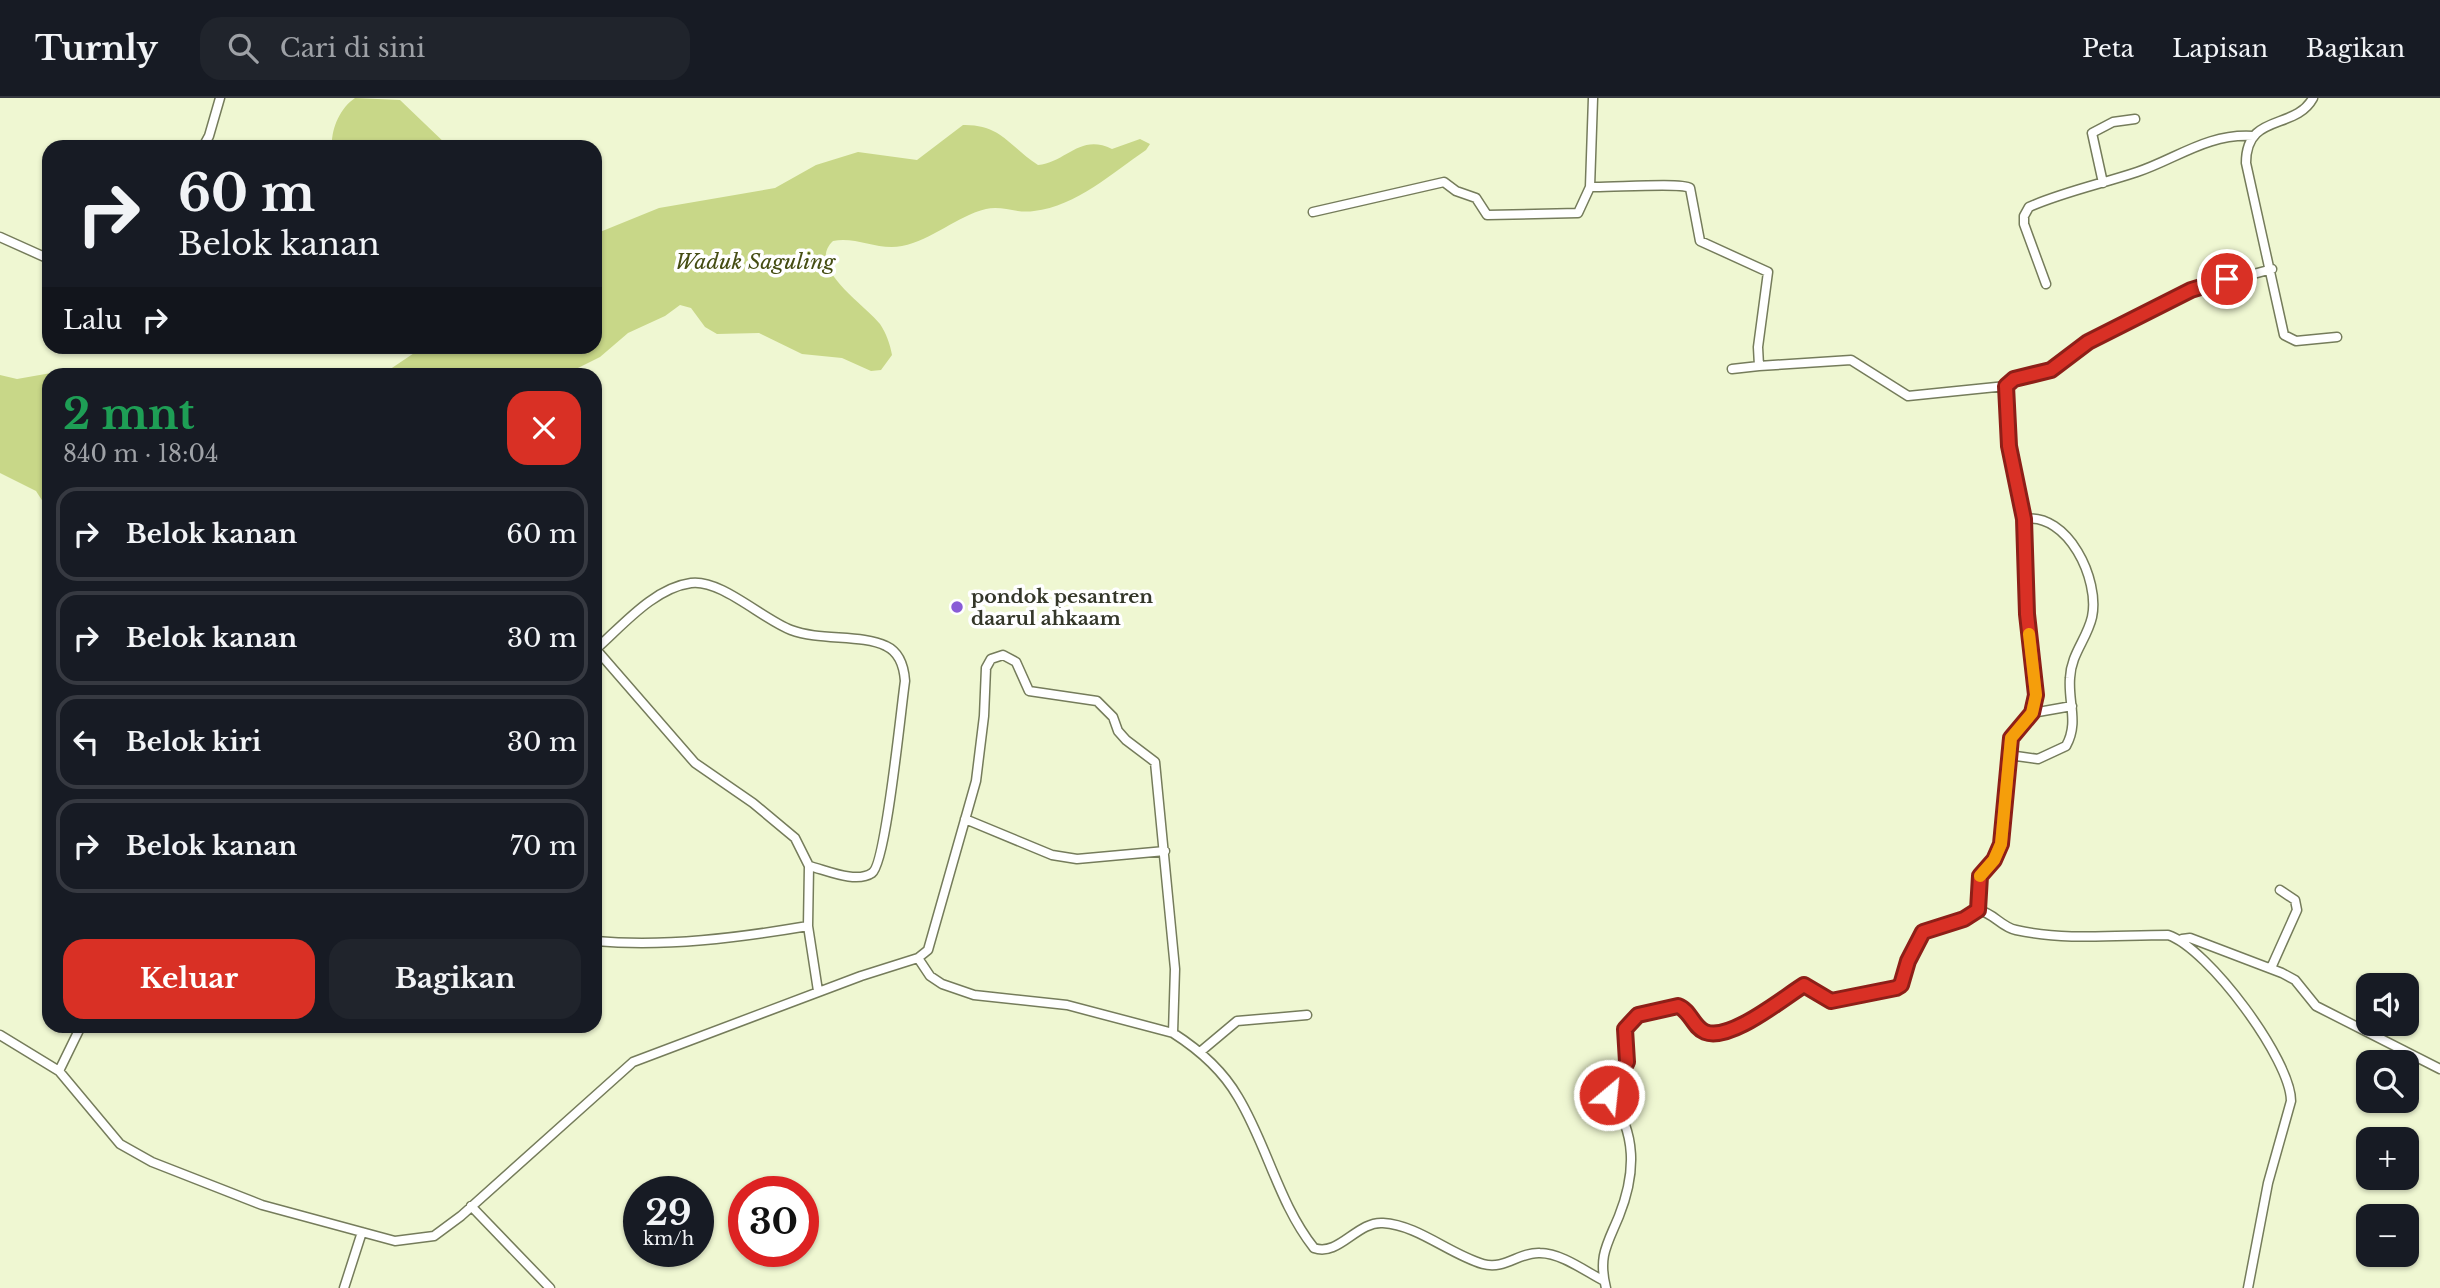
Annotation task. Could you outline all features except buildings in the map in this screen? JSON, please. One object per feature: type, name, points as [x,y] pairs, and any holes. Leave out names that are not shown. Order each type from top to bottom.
[{"type":"street","points":[[206,140],[219,98]]},
{"type":"street","points":[[1313,212],[1444,182],[1456,191],[1476,198],[1487,215],[1573,214],[1581,210],[1590,187],[1593,98]]},
{"type":"street","points":[[2313,98],[2303,110],[2264,127],[2253,136],[2248,145],[2246,163],[2287,339],[2337,337]]},
{"type":"street","points":[[2103,183],[2092,133],[2101,126],[2135,119]]},
{"type":"street","points":[[2046,285],[2024,224],[2025,211],[2034,205],[2157,165],[2206,142],[2239,135],[2253,136]]},
{"type":"street","points":[[1590,187],[1679,185],[1690,188],[1700,241],[1768,272],[1758,347],[1759,366]]},
{"type":"street","points":[[0,237],[42,256]]},
{"type":"street","points":[[1732,369],[1851,360],[1908,396],[2006,386],[2014,379],[2051,370],[2079,347],[2191,290],[2272,268]]},
{"type":"street","points":[[1978,910],[1980,876],[1994,860],[2001,844],[2012,733],[2032,713],[2036,695],[2027,614],[2024,519],[2009,446],[2006,386]]},
{"type":"street","points":[[2009,755],[2038,759],[2066,746],[2074,725],[2069,679],[2074,654],[2092,616],[2091,589],[2082,562],[2058,528],[2048,521],[2024,519]]},
{"type":"street","points":[[602,642],[668,590],[694,582],[711,585],[768,620],[793,631],[817,637],[876,642],[893,650],[901,664],[905,681],[879,866],[870,874],[857,877],[809,866]]},
{"type":"street","points":[[0,1035],[59,1071],[120,1144],[140,1156],[262,1205],[395,1241],[425,1238],[442,1231],[633,1062],[818,991],[918,958],[932,944],[980,753],[986,668],[992,659],[1003,655],[1016,662],[1029,691],[1101,703],[1126,740],[1152,757],[1157,768],[1175,969],[1173,1033]]},
{"type":"street","points":[[602,656],[695,763],[753,803],[795,838],[809,866],[808,926],[818,991]]},
{"type":"street","points":[[2032,713],[2072,706]]},
{"type":"street","points":[[965,819],[1052,855],[1077,859],[1165,851]]},
{"type":"street","points":[[2271,968],[2297,908],[2295,900],[2280,890]]},
{"type":"street","points":[[1605,1284],[1603,1252],[1631,1184],[1629,1132],[1624,1114],[1609,1095],[1627,1062],[1625,1034],[1628,1025],[1638,1015],[1678,1006],[1683,1007],[1700,1028],[1710,1033],[1741,1025],[1804,985],[1831,1001],[1896,988],[1901,985],[1908,961],[1923,932],[1964,919],[1978,910],[1991,913],[2007,927],[2026,932],[2071,937],[2168,935],[2190,938],[2271,968],[2295,980],[2316,1006],[2440,1069]]},
{"type":"street","points":[[602,942],[629,944],[698,942],[808,926]]},
{"type":"street","points":[[2182,939],[2222,977],[2284,1070],[2291,1088],[2289,1109],[2268,1183],[2248,1288]]},
{"type":"street","points":[[918,958],[930,976],[942,985],[974,995],[1067,1005],[1173,1033],[1200,1052],[1237,1094],[1284,1197],[1314,1248],[1329,1248],[1365,1226],[1383,1223],[1480,1263],[1500,1265],[1531,1253],[1546,1253],[1605,1284]]},
{"type":"street","points":[[1200,1052],[1237,1021],[1307,1015]]},
{"type":"street","points":[[59,1071],[78,1033]]},
{"type":"street","points":[[471,1206],[550,1288]]},
{"type":"street","points":[[344,1288],[362,1232]]},
{"type":"water","points":[[355,98],[400,100],[442,140],[332,140],[338,120]]},
{"type":"water","name":"Waduk Saguling","points":[[963,125],[996,132],[1038,165],[1091,144],[1112,149],[1140,139],[1150,144],[1146,150],[1079,196],[1050,208],[1028,212],[986,209],[924,239],[902,246],[884,247],[850,240],[833,241],[826,251],[832,274],[880,324],[888,339],[892,355],[881,370],[871,371],[842,358],[802,354],[759,333],[717,334],[705,327],[691,308],[680,305],[665,316],[628,333],[600,357],[578,368],[392,368],[413,354],[602,354],[602,231],[659,208],[775,188],[816,165],[858,152],[917,160]]},
{"type":"water","points":[[0,375],[17,379],[42,375],[42,500],[36,491],[0,473]]},
{"type":"slow traffic","points":[[1980,876],[1994,860],[2001,844],[2006,809],[2008,748],[2012,733],[2029,718],[2036,695],[2029,634]]},
{"type":"place","name":"pondok pesantren daarul ahkaam","points":[[957,607]]},
{"type":"route","points":[[1609,1095],[1627,1062],[1625,1029],[1638,1015],[1683,1007],[1700,1028],[1710,1033],[1741,1025],[1804,985],[1831,1001],[1896,988],[1901,985],[1908,961],[1923,932],[1930,927],[1975,915],[1978,910],[1980,876],[1994,860],[2001,844],[2006,809],[2008,748],[2012,733],[2029,718],[2036,695],[2028,630],[2024,519],[2009,446],[2004,395],[2006,386],[2014,379],[2051,370],[2088,342],[2191,290],[2227,279]]}]
